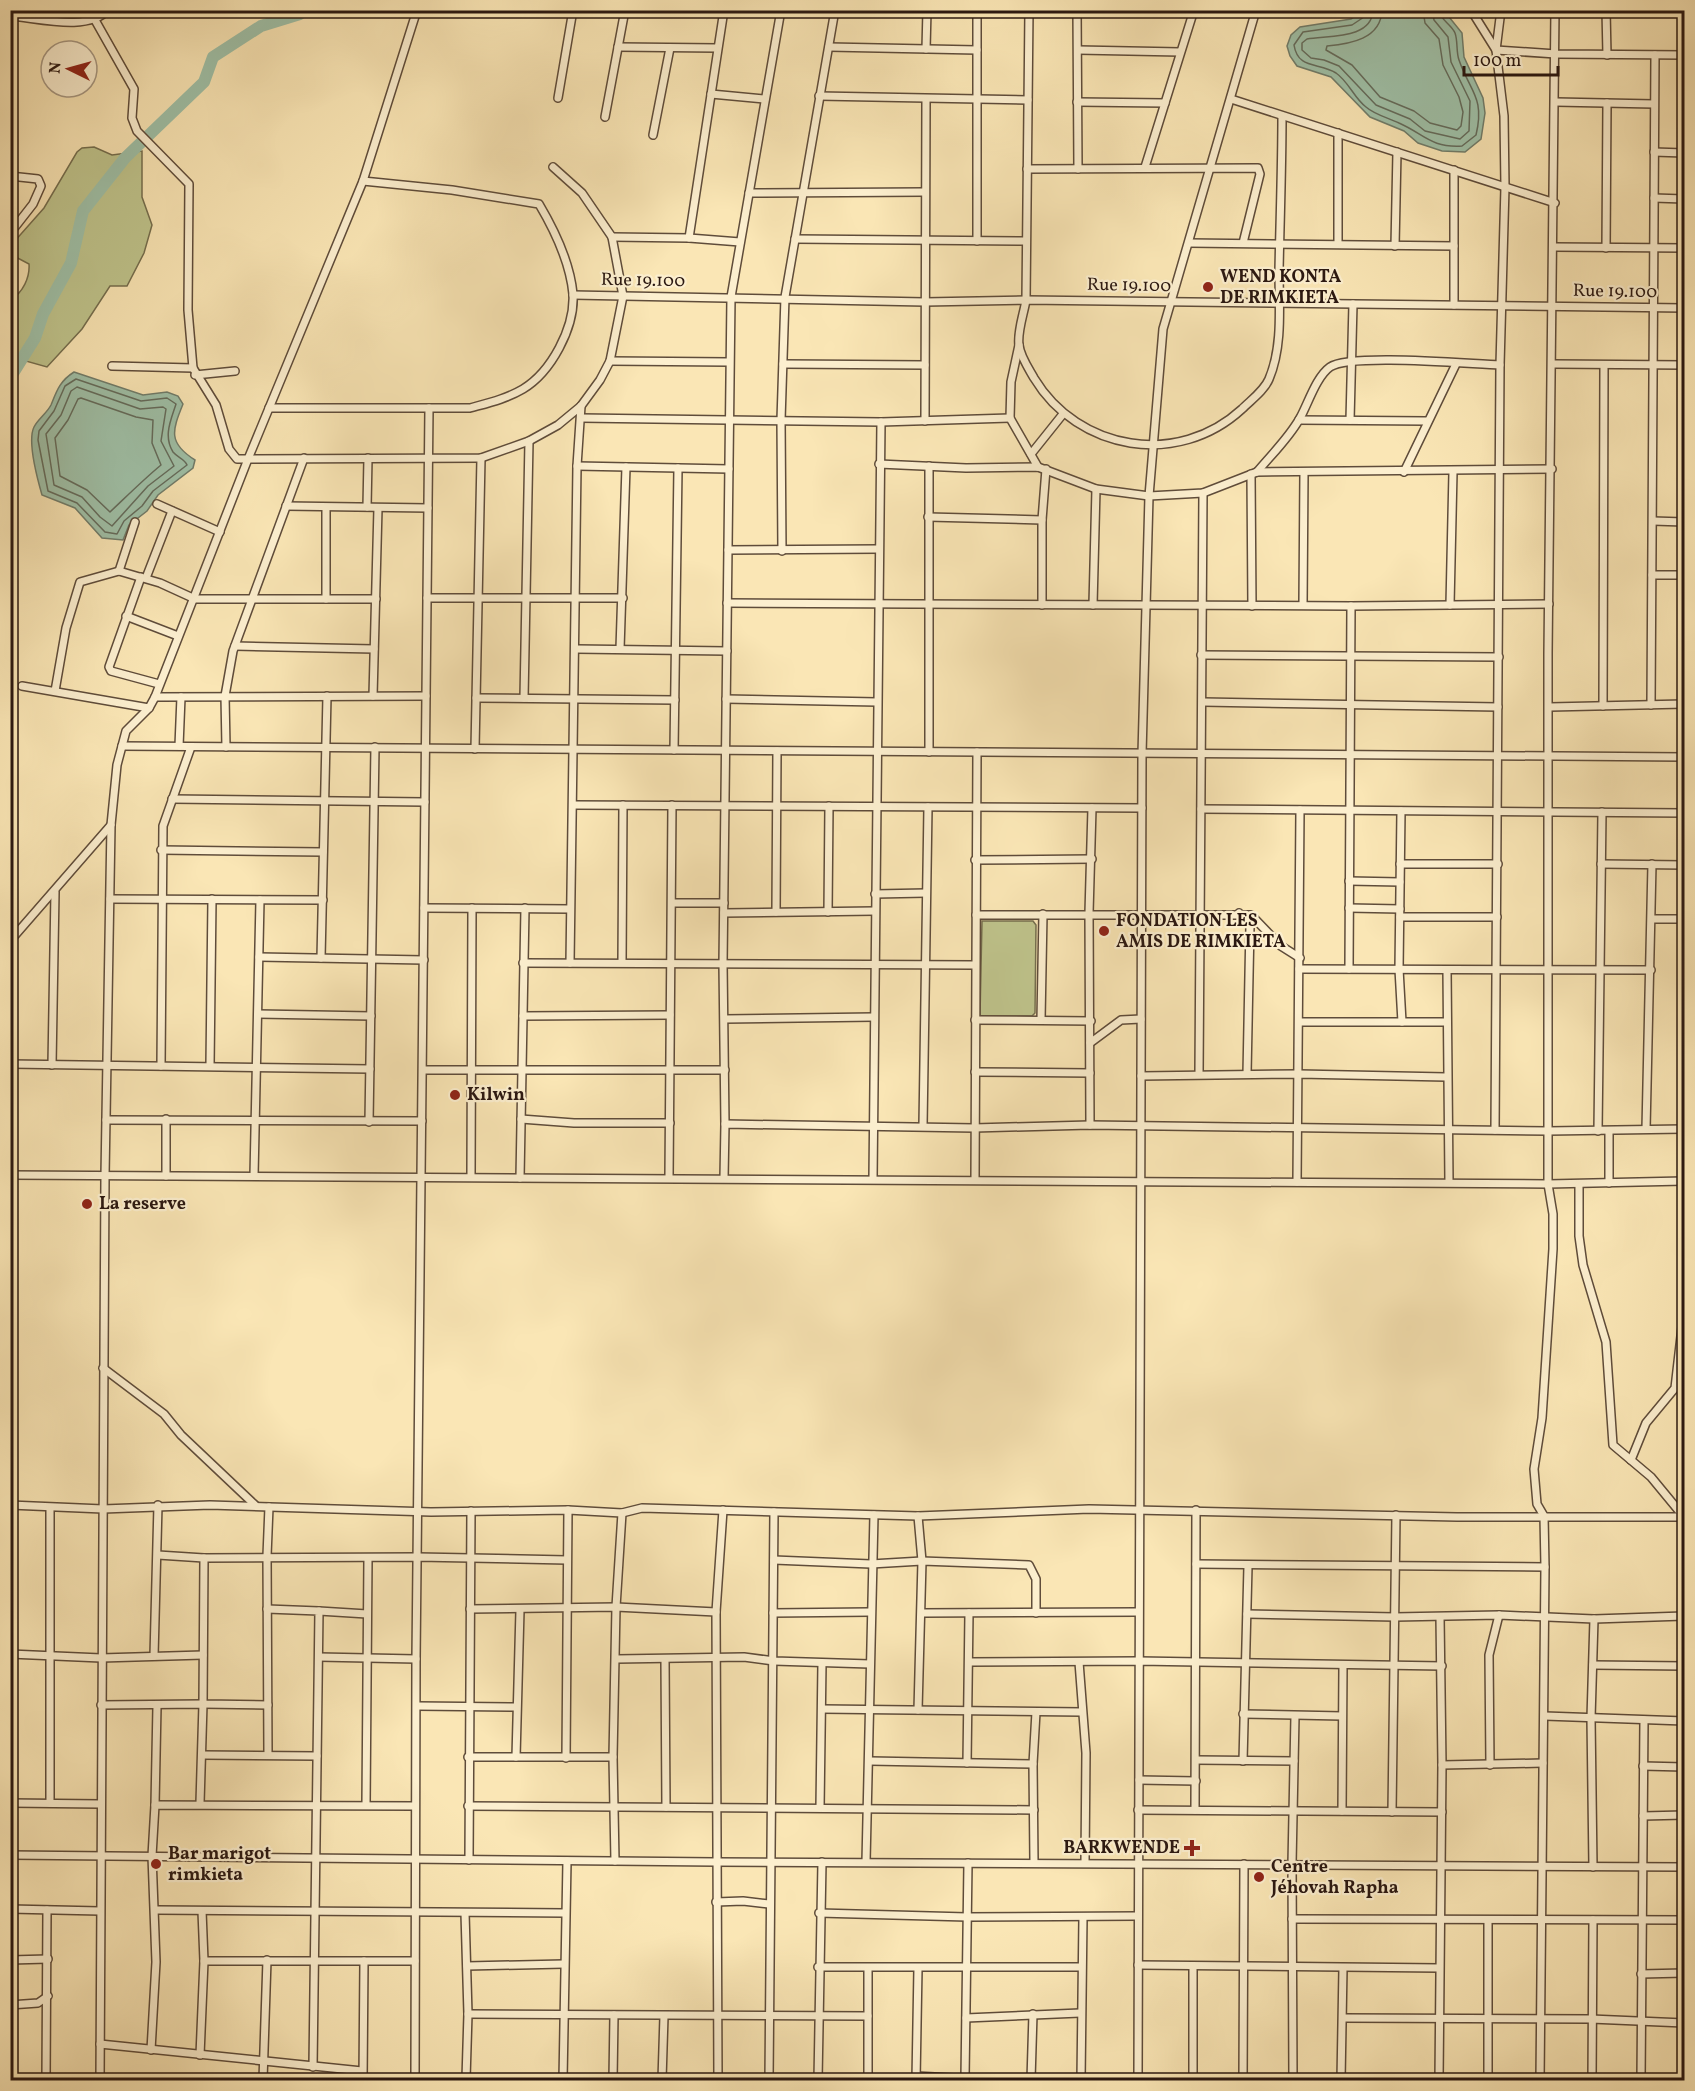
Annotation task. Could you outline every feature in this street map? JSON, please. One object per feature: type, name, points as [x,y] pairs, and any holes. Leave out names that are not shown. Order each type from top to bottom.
[{"type":"street","points":[[50,19],[53,10]]},
{"type":"street","points":[[10,16],[50,19],[73,24],[95,20],[108,10]]},
{"type":"street","points":[[100,2080],[105,1176],[111,825],[117,765],[126,731],[149,708],[155,697],[248,459],[363,181],[417,10]]},
{"type":"street","points":[[558,98],[573,10]]},
{"type":"street","points":[[605,117],[625,10]]},
{"type":"street","points":[[689,238],[724,10]]},
{"type":"street","points":[[724,1178],[723,964],[731,297],[781,10]]},
{"type":"street","points":[[782,551],[781,420],[785,297],[835,10]]},
{"type":"street","points":[[926,49],[927,10]]},
{"type":"street","points":[[977,10],[977,241]]},
{"type":"street","points":[[1029,10],[1026,300],[1011,382],[1010,418],[1038,467]]},
{"type":"street","points":[[1077,10],[1078,169]]},
{"type":"street","points":[[1145,167],[1194,10]]},
{"type":"street","points":[[1138,2080],[1142,754],[1149,496],[1163,329],[1212,168],[1256,10]]},
{"type":"street","points":[[1471,10],[1496,50]]},
{"type":"street","points":[[1495,1130],[1500,365],[1505,187],[1504,116],[1496,50],[1500,10]]},
{"type":"street","points":[[1540,2080],[1543,1976],[1541,1866],[1545,1716],[1545,1567],[1544,1516],[1537,1504],[1534,1469],[1542,1418],[1553,1249],[1553,1214],[1548,1184],[1548,1131],[1549,604],[1554,306],[1555,10]]},
{"type":"street","points":[[1606,10],[1607,54]]},
{"type":"street","points":[[95,20],[134,88],[132,118],[137,131],[172,170],[184,179],[190,191],[187,288],[194,372],[216,405],[232,455],[237,459],[481,458],[529,441],[558,425],[581,406],[600,380],[610,361],[622,296],[612,237],[582,193],[553,167]]},
{"type":"street","points":[[618,47],[717,48]]},
{"type":"street","points":[[829,47],[977,50]]},
{"type":"street","points":[[653,135],[670,48]]},
{"type":"street","points":[[1078,50],[1180,52]]},
{"type":"street","points":[[1496,50],[1556,54],[1684,55]]},
{"type":"street","points":[[1651,705],[1655,55]]},
{"type":"street","points":[[711,94],[765,99]]},
{"type":"street","points":[[819,96],[926,100],[1028,100]]},
{"type":"street","points":[[1231,99],[1555,202]]},
{"type":"street","points":[[925,421],[926,100]]},
{"type":"street","points":[[1077,102],[1165,103]]},
{"type":"street","points":[[1556,102],[1654,104]]},
{"type":"street","points":[[1606,248],[1607,103]]},
{"type":"street","points":[[1019,345],[1045,396],[1063,414],[1082,428],[1098,434],[1124,442],[1153,445],[1181,443],[1207,434],[1234,416],[1268,382],[1273,367],[1278,334],[1282,116]]},
{"type":"street","points":[[1338,133],[1338,244]]},
{"type":"street","points":[[1395,246],[1397,152]]},
{"type":"street","points":[[1654,152],[1684,153]]},
{"type":"street","points":[[1027,170],[1145,167],[1260,170],[1243,243]]},
{"type":"street","points":[[1454,170],[1454,305]]},
{"type":"street","points":[[10,176],[38,179],[41,186],[33,204],[15,227],[10,226]]},
{"type":"street","points":[[269,408],[471,408],[500,400],[524,388],[544,369],[562,341],[570,318],[573,295],[566,261],[553,229],[539,204],[452,190],[363,181]]},
{"type":"street","points":[[749,193],[925,192]]},
{"type":"street","points":[[1654,198],[1684,199]]},
{"type":"street","points":[[612,237],[689,238],[740,242]]},
{"type":"street","points":[[795,239],[1026,241]]},
{"type":"street","points":[[1189,243],[1454,246]]},
{"type":"street","points":[[1554,247],[1684,248]]},
{"type":"street","name":"Rue 19.100","points":[[573,295],[785,297],[925,302],[1026,300],[1684,308]]},
{"type":"street","points":[[1350,420],[1354,361],[1353,304]]},
{"type":"street","points":[[610,361],[729,362]]},
{"type":"street","points":[[1252,606],[1254,473],[1299,420],[1327,370],[1334,364],[1354,361],[1500,365]]},
{"type":"street","points":[[783,364],[925,365]]},
{"type":"street","points":[[1404,472],[1426,421],[1456,364]]},
{"type":"street","points":[[1553,364],[1684,365]]},
{"type":"street","points":[[1603,706],[1604,365]]},
{"type":"street","points":[[112,366],[194,372],[235,371]]},
{"type":"street","points":[[570,963],[577,598],[577,465],[581,406]]},
{"type":"street","points":[[429,408],[416,1659],[415,2080],[484,2080]]},
{"type":"street","points":[[1031,454],[1063,414]]},
{"type":"street","points":[[581,418],[880,422],[1010,418]]},
{"type":"street","points":[[1299,420],[1426,421]]},
{"type":"street","points":[[873,1179],[880,422]]},
{"type":"street","points":[[524,698],[529,441]]},
{"type":"street","points":[[226,747],[225,696],[235,646],[304,458]]},
{"type":"street","points":[[367,507],[368,458]]},
{"type":"street","points":[[475,749],[476,597],[481,458]]},
{"type":"street","points":[[879,464],[1038,467],[1096,489],[1149,496],[1203,494],[1254,473],[1552,469]]},
{"type":"street","points":[[577,465],[729,469]]},
{"type":"street","points":[[929,466],[927,517],[929,752]]},
{"type":"street","points":[[620,649],[626,467]]},
{"type":"street","points":[[674,750],[678,468]]},
{"type":"street","points":[[1042,604],[1042,520],[1046,469]]},
{"type":"street","points":[[1303,605],[1304,472]]},
{"type":"street","points":[[1450,605],[1452,472]]},
{"type":"street","points":[[1093,605],[1096,489]]},
{"type":"street","points":[[1199,1074],[1203,494]]},
{"type":"street","points":[[156,504],[220,532]]},
{"type":"street","points":[[286,506],[428,508]]},
{"type":"street","points":[[326,508],[326,598]]},
{"type":"street","points":[[373,696],[378,508]]},
{"type":"street","points":[[159,684],[109,669],[109,661],[172,511]]},
{"type":"street","points":[[927,517],[1042,520]]},
{"type":"street","points":[[1653,521],[1684,522]]},
{"type":"street","points":[[119,572],[135,522]]},
{"type":"street","points":[[728,550],[879,549]]},
{"type":"street","points":[[55,691],[66,628],[80,582],[119,572],[143,578],[195,599],[376,599]]},
{"type":"street","points":[[1652,575],[1684,575]]},
{"type":"street","points":[[427,598],[623,598]]},
{"type":"street","points":[[727,603],[1252,606],[1549,604]]},
{"type":"street","points":[[1349,969],[1351,606]]},
{"type":"street","points":[[126,616],[178,636]]},
{"type":"street","points":[[235,646],[374,649]]},
{"type":"street","points":[[576,648],[727,651]]},
{"type":"street","points":[[1201,655],[1499,657]]},
{"type":"street","points":[[22,686],[149,708]]},
{"type":"street","points":[[321,958],[327,696]]},
{"type":"street","points":[[155,697],[426,696]]},
{"type":"street","points":[[179,746],[181,697]]},
{"type":"street","points":[[476,698],[675,700]]},
{"type":"street","points":[[726,699],[877,702]]},
{"type":"street","points":[[1203,702],[1498,707]]},
{"type":"street","points":[[1550,706],[1684,704]]},
{"type":"street","points":[[122,746],[1684,757]]},
{"type":"street","points":[[161,1066],[163,826],[191,747]]},
{"type":"street","points":[[369,1122],[376,800],[375,747]]},
{"type":"street","points":[[776,912],[777,751]]},
{"type":"street","points":[[975,1180],[974,965],[977,752]]},
{"type":"street","points":[[172,799],[425,802]]},
{"type":"street","points":[[573,805],[1142,808]]},
{"type":"street","points":[[622,963],[623,805]]},
{"type":"street","points":[[669,1178],[672,805]]},
{"type":"street","points":[[828,912],[829,806]]},
{"type":"street","points":[[923,1126],[928,807]]},
{"type":"street","points":[[1090,1125],[1089,913],[1092,808]]},
{"type":"street","points":[[1201,809],[1684,813]]},
{"type":"street","points":[[1297,1182],[1300,810]]},
{"type":"street","points":[[1401,811],[1399,969],[1402,1022]]},
{"type":"street","points":[[1598,1131],[1602,813]]},
{"type":"street","points":[[10,941],[111,825]]},
{"type":"street","points":[[161,850],[323,852]]},
{"type":"street","points":[[975,860],[1092,859]]},
{"type":"street","points":[[1400,864],[1498,864]]},
{"type":"street","points":[[1601,864],[1684,865]]},
{"type":"street","points":[[1646,1129],[1652,864]]},
{"type":"street","points":[[1349,881],[1400,882]]},
{"type":"street","points":[[52,1065],[55,892]]},
{"type":"street","points":[[875,894],[926,893]]},
{"type":"street","points":[[110,899],[323,900]]},
{"type":"street","points":[[210,1066],[212,900]]},
{"type":"street","points":[[254,1176],[260,900]]},
{"type":"street","points":[[672,903],[724,903]]},
{"type":"street","points":[[424,908],[570,909]]},
{"type":"street","points":[[471,1177],[472,908]]},
{"type":"street","points":[[520,1178],[525,908]]},
{"type":"street","points":[[1349,908],[1400,913],[1497,917]]},
{"type":"street","points":[[724,913],[875,911]]},
{"type":"street","points":[[976,915],[1239,913],[1255,917],[1281,946],[1300,958]]},
{"type":"street","points":[[1239,913],[1250,926],[1247,1074]]},
{"type":"street","points":[[1041,1020],[1043,914]]},
{"type":"street","points":[[1652,919],[1684,919]]},
{"type":"street","points":[[259,957],[424,960]]},
{"type":"street","points":[[524,963],[974,965]]},
{"type":"street","points":[[1299,969],[1651,970]]},
{"type":"street","points":[[1447,970],[1446,1130],[1449,1182]]},
{"type":"street","points":[[258,1014],[371,1016]]},
{"type":"street","points":[[523,1016],[670,1015]]},
{"type":"street","points":[[724,1019],[874,1017]]},
{"type":"street","points":[[1090,1043],[1121,1020],[1141,1019]]},
{"type":"street","points":[[975,1020],[1091,1021]]},
{"type":"street","points":[[1299,1022],[1447,1022]]},
{"type":"street","points":[[10,1064],[370,1069]]},
{"type":"street","points":[[423,1070],[725,1070]]},
{"type":"street","points":[[975,1072],[1090,1073]]},
{"type":"street","points":[[1141,1076],[1299,1074],[1446,1077]]},
{"type":"street","points":[[166,1119],[166,1176]]},
{"type":"street","points":[[521,1119],[574,1123],[670,1123]]},
{"type":"street","points":[[106,1120],[422,1121]]},
{"type":"street","points":[[725,1124],[974,1128],[1090,1125],[1548,1131],[1684,1130]]},
{"type":"street","points":[[1609,1131],[1609,1183]]},
{"type":"street","points":[[10,1175],[1548,1184],[1684,1181]]},
{"type":"street","points":[[1579,1184],[1579,1236],[1583,1265],[1606,1342],[1612,1440],[1617,1449],[1651,1477],[1684,1517]]},
{"type":"street","points":[[1631,1460],[1646,1423],[1675,1388],[1684,1310]]},
{"type":"street","points":[[103,1368],[164,1414],[181,1435],[255,1505]]},
{"type":"street","points":[[10,1505],[103,1509],[158,1505],[255,1505],[418,1511],[568,1510],[622,1513],[642,1508],[918,1516],[1141,1509],[1396,1515],[1684,1517]]},
{"type":"street","points":[[154,1656],[158,1505]]},
{"type":"street","points":[[268,1755],[269,1507]]},
{"type":"street","points":[[50,1508],[50,1803]]},
{"type":"street","points":[[566,1758],[568,1510]]},
{"type":"street","points":[[718,2080],[716,1612],[723,1510]]},
{"type":"street","points":[[1195,1810],[1196,1510]]},
{"type":"street","points":[[469,1860],[468,1706],[471,1511]]},
{"type":"street","points":[[769,2080],[774,1512]]},
{"type":"street","points":[[615,1861],[616,1807],[613,1757],[616,1607],[622,1513]]},
{"type":"street","points":[[866,1862],[870,1761],[871,1564],[874,1515]]},
{"type":"street","points":[[1392,1812],[1396,1515]]},
{"type":"street","points":[[918,1516],[922,1561],[918,1710]]},
{"type":"street","points":[[158,1555],[204,1558],[418,1557],[567,1560]]},
{"type":"street","points":[[200,1803],[203,1755],[204,1558]]},
{"type":"street","points":[[366,1805],[368,1558]]},
{"type":"street","points":[[774,1560],[871,1564],[922,1561],[1029,1565],[1036,1580],[1036,1613]]},
{"type":"street","points":[[1196,1564],[1545,1567]]},
{"type":"street","points":[[1243,1761],[1248,1566]]},
{"type":"street","points":[[470,1609],[616,1607],[716,1612]]},
{"type":"street","points":[[267,1609],[367,1614]]},
{"type":"street","points":[[516,1757],[520,1610]]},
{"type":"street","points":[[313,2067],[316,1961],[318,1611]]},
{"type":"street","points":[[773,1613],[870,1612]]},
{"type":"street","points":[[922,1613],[1138,1612]]},
{"type":"street","points":[[967,1763],[969,1613]]},
{"type":"street","points":[[1247,1614],[1395,1617],[1499,1615],[1594,1619],[1684,1616]]},
{"type":"street","points":[[1490,1765],[1490,1656],[1499,1615]]},
{"type":"street","points":[[1439,2080],[1443,1765],[1440,1617]]},
{"type":"street","points":[[1593,1867],[1591,1718],[1594,1619]]},
{"type":"street","points":[[10,1654],[101,1658],[203,1655]]},
{"type":"street","points":[[319,1657],[416,1659]]},
{"type":"street","points":[[616,1659],[744,1657],[774,1661],[870,1664]]},
{"type":"street","points":[[665,1660],[666,1807]]},
{"type":"street","points":[[970,1662],[1139,1661],[1442,1666]]},
{"type":"street","points":[[1079,1662],[1083,1681],[1082,1712],[1086,1753],[1085,1863]]},
{"type":"street","points":[[820,1808],[822,1663]]},
{"type":"street","points":[[1342,1811],[1343,1665]]},
{"type":"street","points":[[1593,1665],[1684,1666]]},
{"type":"street","points":[[101,1706],[268,1705]]},
{"type":"street","points":[[151,2050],[156,1968],[156,1910],[152,1856],[157,1706]]},
{"type":"street","points":[[417,1706],[516,1707]]},
{"type":"street","points":[[822,1709],[1082,1712]]},
{"type":"street","points":[[1034,1862],[1033,1764],[1036,1712]]},
{"type":"street","points":[[1243,1714],[1342,1716]]},
{"type":"street","points":[[1293,2080],[1292,1864],[1295,1716]]},
{"type":"street","points":[[1545,1716],[1684,1722]]},
{"type":"street","points":[[1641,2080],[1644,1720]]},
{"type":"street","points":[[203,1755],[317,1756]]},
{"type":"street","points":[[468,1757],[613,1757]]},
{"type":"street","points":[[1196,1760],[1294,1761]]},
{"type":"street","points":[[870,1761],[1033,1764]]},
{"type":"street","points":[[1443,1765],[1543,1763]]},
{"type":"street","points":[[1643,1766],[1684,1767]]},
{"type":"street","points":[[1139,1780],[1196,1780]]},
{"type":"street","points":[[10,1803],[100,1804]]},
{"type":"street","points":[[155,1805],[200,1803],[415,1806]]},
{"type":"street","points":[[468,1806],[1034,1810]]},
{"type":"street","points":[[1138,1810],[1442,1812]]},
{"type":"street","points":[[1643,1816],[1684,1815]]},
{"type":"street","points":[[10,1855],[567,1861],[1684,1867]]},
{"type":"street","points":[[563,2080],[567,1861]]},
{"type":"street","points":[[818,2080],[818,1967],[822,1862]]},
{"type":"street","points":[[965,2078],[968,1863]]},
{"type":"street","points":[[1243,2080],[1244,1864]]},
{"type":"street","points":[[716,1902],[743,1901],[769,1904]]},
{"type":"street","points":[[10,1909],[100,1911]]},
{"type":"street","points":[[46,2080],[47,1910]]},
{"type":"street","points":[[156,1910],[565,1913]]},
{"type":"street","points":[[200,2055],[204,1961],[201,1911]]},
{"type":"street","points":[[465,1913],[468,2014],[466,2079]]},
{"type":"street","points":[[819,1913],[967,1917],[1137,1916]]},
{"type":"street","points":[[1081,2080],[1080,2013],[1083,1917]]},
{"type":"street","points":[[1292,1919],[1684,1920]]},
{"type":"street","points":[[1488,1920],[1488,2080]]},
{"type":"street","points":[[1592,2080],[1593,1920]]},
{"type":"street","points":[[10,1960],[48,1959]]},
{"type":"street","points":[[263,2080],[267,1960]]},
{"type":"street","points":[[204,1961],[415,1961]]},
{"type":"street","points":[[363,2080],[364,1961]]},
{"type":"street","points":[[467,1966],[564,1964]]},
{"type":"street","points":[[1138,1965],[1439,1968]]},
{"type":"street","points":[[818,1967],[1081,1966]]},
{"type":"street","points":[[1193,1966],[1193,2080]]},
{"type":"street","points":[[868,1968],[868,2080]]},
{"type":"street","points":[[918,1968],[916,2078],[990,2080]]},
{"type":"street","points":[[1341,2080],[1343,1968]]},
{"type":"street","points":[[1641,1974],[1684,1973]]},
{"type":"street","points":[[10,2005],[38,2003],[48,1996]]},
{"type":"street","points":[[966,2018],[1080,2013]]},
{"type":"street","points":[[468,2014],[868,2016]]},
{"type":"street","points":[[1031,2080],[1033,2014]]},
{"type":"street","points":[[613,2080],[614,2015]]},
{"type":"street","points":[[662,2080],[664,2016]]},
{"type":"street","points":[[1343,2018],[1591,2019],[1684,2023]]},
{"type":"street","points":[[100,2044],[362,2071]]},
{"type":"shaded area","points":[[94,147],[112,155],[142,151],[142,197],[152,225],[144,253],[127,286],[110,286],[82,329],[47,367],[19,359],[11,371],[11,299],[22,289],[29,269],[29,264],[12,255],[13,243],[44,208],[77,152],[82,148]]},
{"type":"shaded area","points":[[982,921],[1033,921],[1036,925],[1035,1013],[1032,1016],[980,1016]]},
{"type":"water","points":[[1363,11],[1445,12],[1462,33],[1464,57],[1483,98],[1485,113],[1481,139],[1465,152],[1442,151],[1418,143],[1404,131],[1370,117],[1331,77],[1297,66],[1290,56],[1287,46],[1291,35],[1300,27],[1351,19]]},
{"type":"water","points":[[74,372],[143,395],[167,392],[178,396],[183,404],[176,422],[175,436],[180,448],[195,460],[193,468],[158,495],[147,511],[129,525],[123,540],[102,538],[75,508],[42,495],[34,461],[32,433],[51,405],[60,386]]},
{"type":"waterway","points":[[10,378],[35,338],[43,314],[71,263],[83,211],[125,158],[204,82],[213,57],[261,26],[300,14],[301,10]]},
{"type":"place","name":"WEND KONTA DE RIMKIETA","points":[[1208,287]]},
{"type":"place","name":"FONDATION LES AMIS DE RIMKIETA","points":[[1104,931]]},
{"type":"place","name":"Kilwin","points":[[455,1095]]},
{"type":"place","name":"La reserve","points":[[87,1204]]},
{"type":"place","name":"BARKWENDE","points":[[1192,1848]]},
{"type":"place","name":"Bar marigot rimkieta","points":[[156,1864]]},
{"type":"place","name":"Centre Jéhovah Rapha","points":[[1259,1877]]}]
